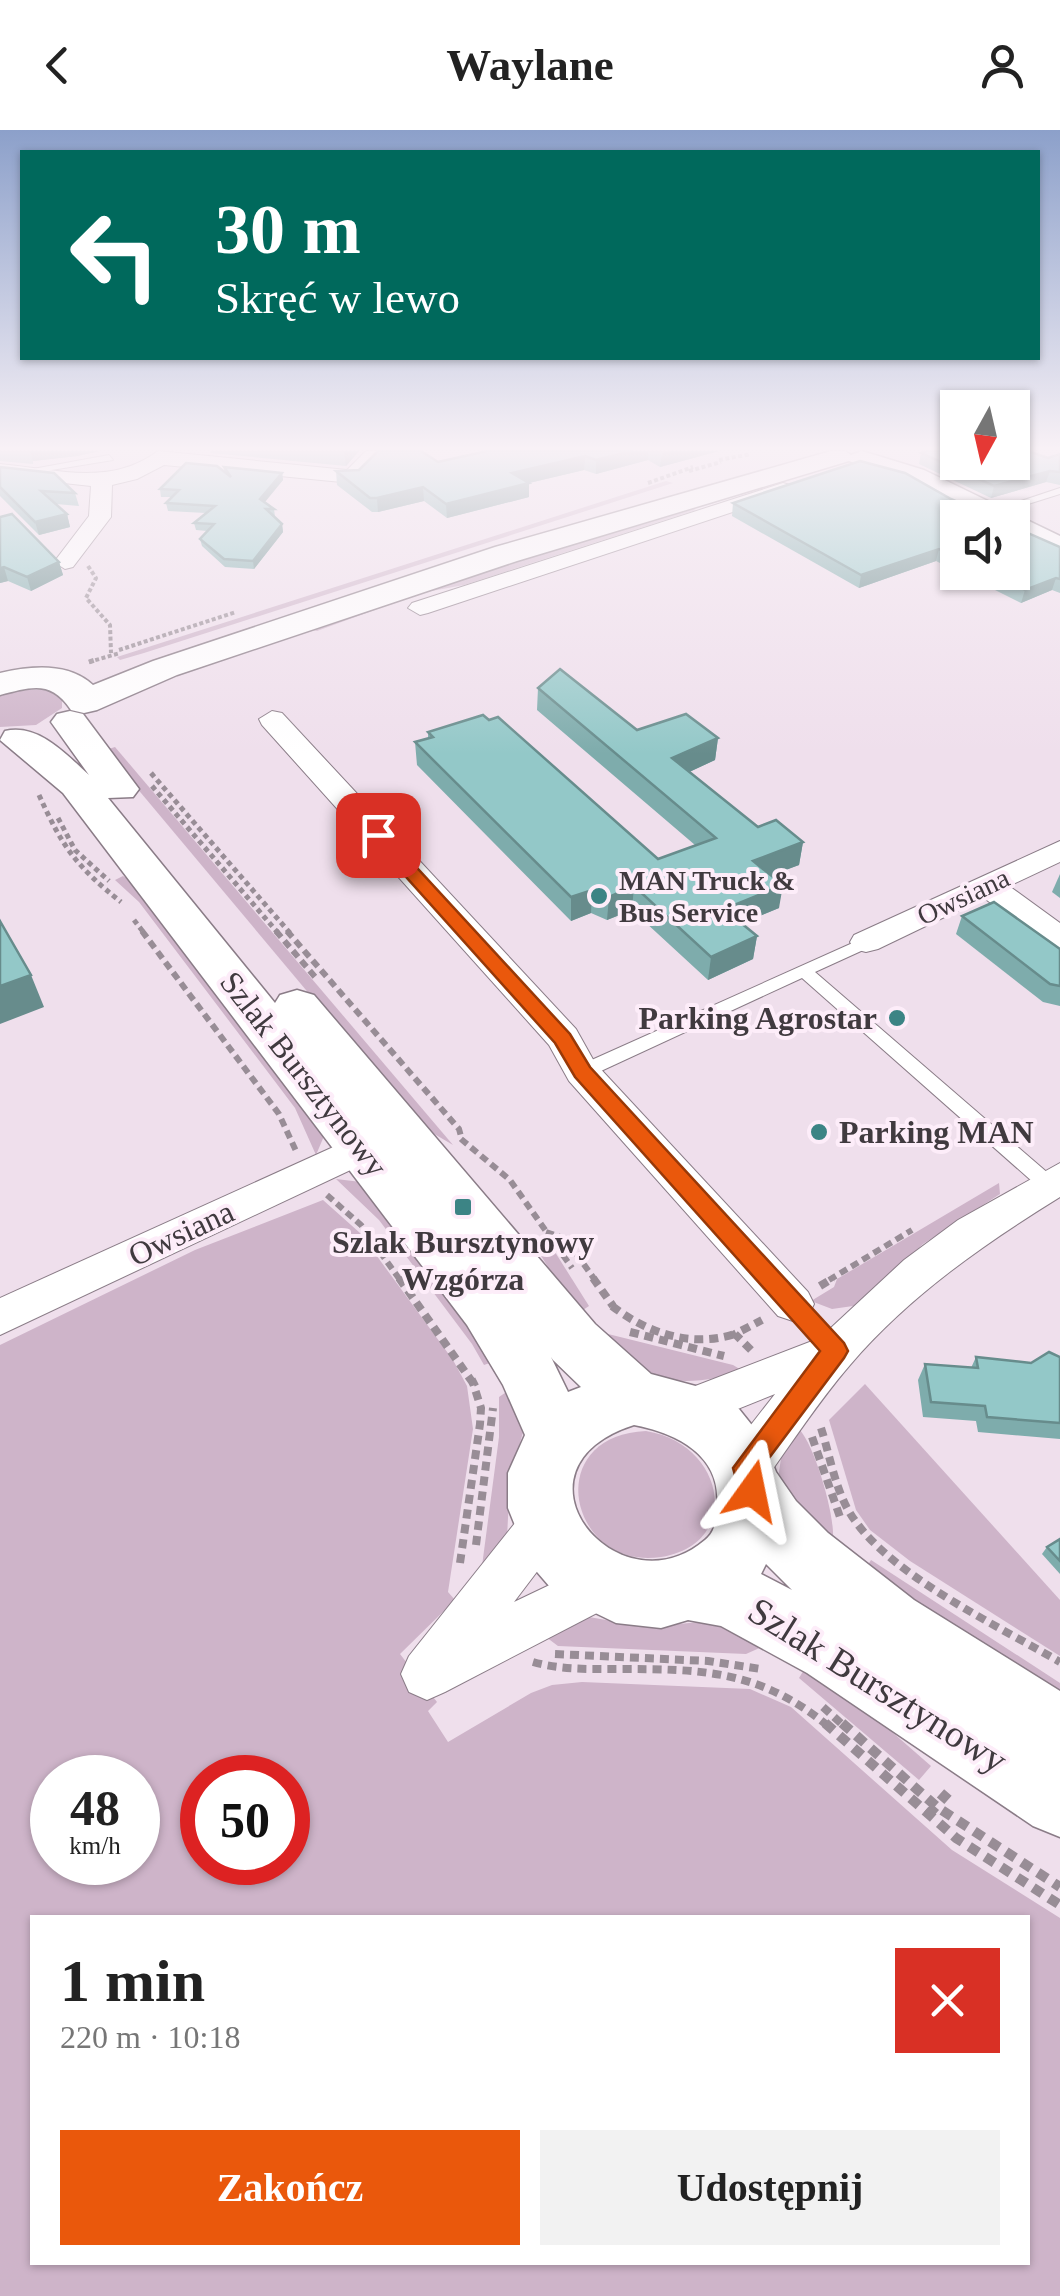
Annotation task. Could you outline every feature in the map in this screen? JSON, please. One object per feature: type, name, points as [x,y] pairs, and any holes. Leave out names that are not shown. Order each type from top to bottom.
[{"type":"main road","points":[[45,728],[156,656],[470,552]]},
{"type":"main road","points":[[45,728],[221,649],[514,552]]},
{"type":"main road","points":[[0,684],[37,678],[45,728]]},
{"type":"main road","name":"Szlak Bursztynowy","points":[[45,728],[48,758],[77,785],[508,1337],[557,1436]]},
{"type":"main road","name":"Szlak Bursztynowy","points":[[45,728],[100,766],[596,1365],[661,1403]]},
{"type":"main road","points":[[661,1403],[723,1432],[749,1479],[748,1526],[732,1559],[713,1576],[690,1588],[661,1594],[631,1593],[602,1584],[568,1558],[544,1524],[538,1501],[539,1477],[557,1436],[590,1409],[661,1403]]},
{"type":"main road","name":"Szlak Bursztynowy","points":[[749,1479],[772,1526],[811,1563],[879,1616],[1060,1732]]},
{"type":"main road","name":"Szlak Bursztynowy","points":[[690,1588],[730,1594],[821,1642],[1060,1798]]},
{"type":"street","points":[[69,558],[73,552]]},
{"type":"street","points":[[420,608],[572,552]]},
{"type":"street","points":[[272,719],[563,1038],[582,1072],[793,1304]]},
{"type":"street","name":"Owsiana","points":[[866,942],[1060,850]]},
{"type":"street","points":[[986,885],[1060,938]]},
{"type":"street","name":"Owsiana","points":[[0,1316],[362,1148]]},
{"type":"street","points":[[749,1479],[835,1351],[944,1250],[1054,1182]]},
{"type":"street","points":[[661,1403],[835,1351]]},
{"type":"street","points":[[544,1524],[427,1674],[602,1584]]},
{"type":"lane","points":[[582,1072],[866,942]]},
{"type":"lane","points":[[804,971],[1054,1182]]},
{"type":"lane","points":[[793,1304],[835,1351]]},
{"type":"path","points":[[69,558],[96,574],[86,598],[110,624],[111,653]]},
{"type":"path","points":[[45,728],[60,841],[82,871],[117,896],[271,1103],[302,1166]]},
{"type":"path","points":[[149,771],[459,1129],[466,1156]]},
{"type":"path","points":[[319,1188],[361,1225],[473,1383],[481,1408],[480,1424],[461,1574]]},
{"type":"path","points":[[532,1232],[559,1234],[566,1240],[612,1306],[634,1323],[710,1342],[735,1334],[793,1304],[917,1227]]},
{"type":"path","points":[[602,1310],[612,1306]]},
{"type":"path","points":[[735,1334],[761,1360]]},
{"type":"path","points":[[473,1383],[483,1376]]},
{"type":"path","points":[[818,1417],[846,1504],[864,1532],[930,1582],[1060,1662]]},
{"type":"path","points":[[810,1431],[834,1506],[852,1536],[913,1585],[1044,1666]]},
{"type":"path","points":[[542,1646],[557,1655],[721,1662],[773,1674]]},
{"type":"path","points":[[528,1660],[554,1668],[734,1676],[769,1687],[814,1716],[971,1850],[1060,1905]]},
{"type":"path","points":[[809,1696],[937,1807],[1060,1887]]},
{"type":"shaded area","points":[[444,552],[458,552],[144,653],[120,660],[117,657]]},
{"type":"shaded area","points":[[534,552],[566,552],[464,585],[421,593],[317,631],[310,629]]},
{"type":"shaded area","points":[[20,689],[47,690],[62,699],[62,708],[36,725],[0,727],[0,696]]},
{"type":"shaded area","points":[[115,747],[453,1145],[419,1125],[105,750]]},
{"type":"shaded area","points":[[123,876],[135,884],[327,1129],[316,1155],[295,1108],[139,902],[115,880]]},
{"type":"shaded area","points":[[336,1179],[361,1182],[498,1360],[484,1365],[379,1220]]},
{"type":"shaded area","points":[[999,1183],[1000,1194],[923,1244],[860,1305],[832,1309],[811,1301],[834,1287],[837,1279]]},
{"type":"shaded area","points":[[323,1200],[360,1233],[453,1360],[467,1386],[473,1429],[448,1592],[455,1600],[400,1654],[437,1702],[428,1711],[448,1742],[531,1693],[552,1685],[582,1682],[750,1689],[791,1707],[952,1850],[1060,1918],[1060,2296],[0,2296],[0,1345],[195,1250]]},
{"type":"shaded area","points":[[548,1241],[589,1306],[577,1314],[535,1246]]},
{"type":"shaded area","points":[[604,1333],[733,1365],[743,1371],[703,1380],[648,1375],[632,1366]]},
{"type":"shaded area","points":[[865,1384],[1060,1600],[1060,1656],[910,1561],[870,1530],[856,1510],[829,1420]]},
{"type":"shaded area","points":[[512,1388],[524,1429],[510,1477],[507,1538],[482,1566],[499,1437],[499,1397]]},
{"type":"shaded area","points":[[796,1426],[810,1446],[822,1479],[833,1539],[777,1485],[782,1452]]},
{"type":"shaded area","points":[[646,1431],[673,1440],[694,1454],[708,1473],[714,1494],[713,1515],[704,1534],[687,1548],[661,1557],[630,1556],[605,1544],[588,1525],[579,1501],[580,1477],[590,1455],[612,1438]]},
{"type":"shaded area","points":[[871,1560],[1060,1683],[1060,1702],[863,1573]]},
{"type":"shaded area","points":[[589,1617],[646,1627],[711,1621],[764,1646],[746,1654],[558,1646],[542,1634]]},
{"type":"shaded area","points":[[807,1665],[844,1690],[931,1766],[919,1780],[799,1678]]},
{"type":"building","points":[[0,552],[49,552],[59,562],[27,577],[0,568]]},
{"type":"building","points":[[216,552],[260,552],[253,561],[224,559]]},
{"type":"building","points":[[820,552],[930,552],[861,575]]},
{"type":"building","points":[[1030,552],[1060,552],[1060,579],[1030,588]]},
{"type":"building","points":[[560,669],[637,730],[686,714],[718,738],[672,758],[758,827],[776,820],[803,842],[753,861],[783,885],[724,909],[757,936],[711,957],[634,886],[609,897],[592,890],[571,897],[415,742],[433,737],[428,732],[483,715],[489,720],[498,717],[658,859],[716,838],[538,688]]},
{"type":"building","points":[[994,902],[1060,949],[1060,986],[1050,984],[962,916]]},
{"type":"building","points":[[0,921],[31,975],[0,986]]},
{"type":"building","points":[[1049,1352],[1060,1357],[1060,1423],[987,1417],[985,1406],[931,1402],[925,1364],[978,1368],[976,1357],[1031,1363]]},
{"type":"building","points":[[1060,1539],[1060,1561],[1047,1547]]},
{"type":"place","name":"MAN Truck & Bus Service","points":[[599,896]]},
{"type":"place","name":"Parking Agrostar","points":[[897,1018]]},
{"type":"place","name":"Parking MAN","points":[[819,1132]]},
{"type":"place","name":"Szlak Bursztynowy Wzgórza","points":[[463,1207]]},
{"type":"route","points":[[378,835],[563,1038],[582,1072],[835,1351],[746,1468],[752,1491]]}]
